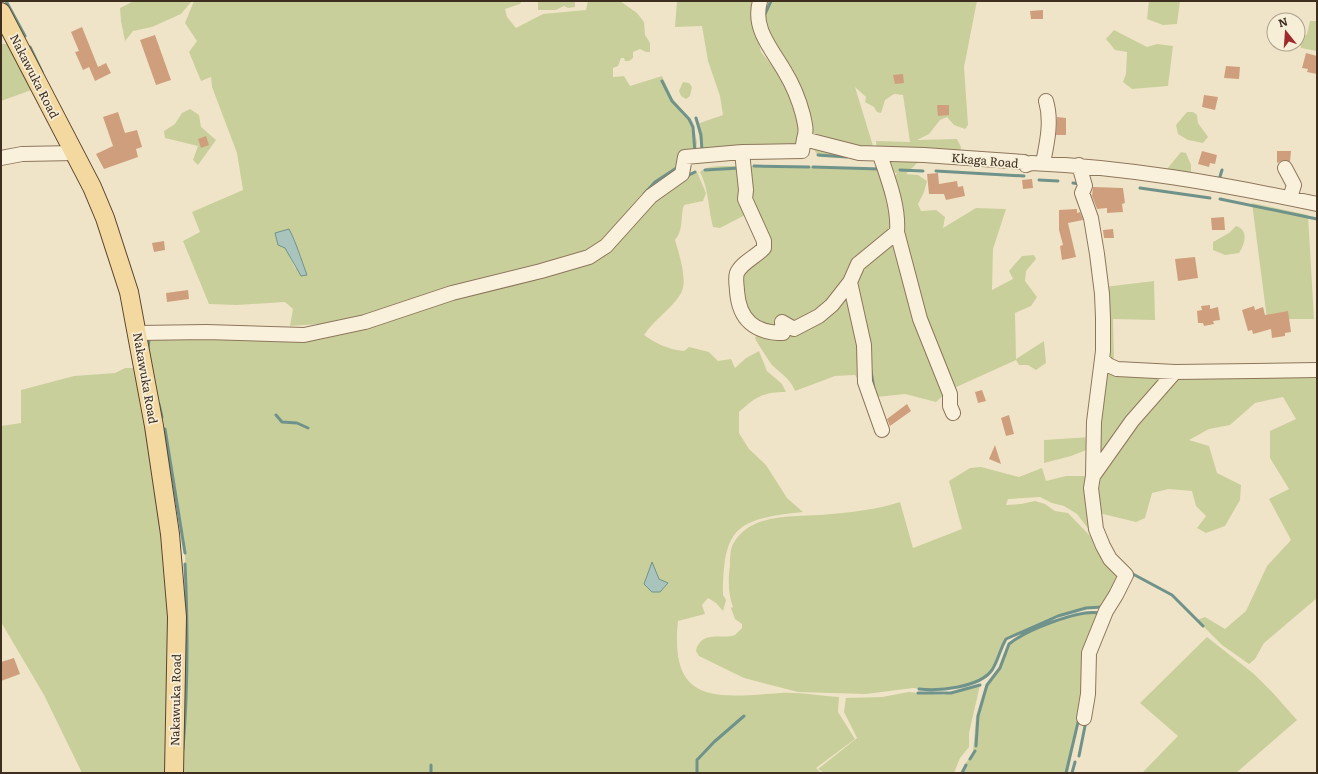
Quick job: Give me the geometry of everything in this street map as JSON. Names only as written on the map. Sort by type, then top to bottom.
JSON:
[{"type":"main road","name":"Nakawuka Road","points":[[1,12],[75,153],[108,224],[121,262],[138,333],[167,508],[176,601],[174,773]]},
{"type":"street","points":[[138,333],[206,332],[304,335],[365,322],[452,293],[582,260],[599,252],[651,196],[682,174],[685,157],[699,154],[802,151],[807,131],[796,93],[785,71],[767,44],[759,26],[760,1]]},
{"type":"street","points":[[1043,163],[1048,136],[1049,110],[1046,101]]},
{"type":"street","name":"Kkaga Road","points":[[804,139],[859,153],[880,155],[940,156],[1024,162],[1026,165],[1031,163],[1079,165],[1162,174],[1317,204]]},
{"type":"street","points":[[742,152],[746,190],[745,199],[764,241],[764,248],[738,272],[736,278],[740,306],[748,321],[757,329],[783,333],[782,322],[794,329],[819,316],[832,305],[850,282],[858,264],[897,232]]},
{"type":"street","points":[[1,158],[22,154],[75,153]]},
{"type":"street","points":[[880,155],[898,219],[897,232],[920,319],[950,394],[950,406],[953,413]]},
{"type":"street","points":[[1079,165],[1085,186],[1082,193],[1091,218],[1102,294],[1102,359],[1094,422],[1093,476],[1091,488],[1096,529],[1110,559],[1126,574],[1116,596],[1106,611],[1089,653],[1088,694],[1084,718]]},
{"type":"street","points":[[1285,168],[1294,185],[1290,198]]},
{"type":"street","points":[[850,282],[864,345],[865,382],[882,430]]},
{"type":"street","points":[[1102,359],[1108,366],[1117,369],[1175,372],[1317,370]]},
{"type":"street","points":[[1093,476],[1128,427],[1175,372]]},
{"type":"green space","points":[[134,1],[192,1],[181,14],[152,27],[133,31],[125,41],[120,8]]},
{"type":"green space","points":[[194,1],[522,1],[520,4],[505,9],[507,17],[516,28],[543,14],[586,10],[588,1],[620,1],[637,13],[644,22],[645,35],[650,43],[650,52],[640,49],[633,52],[633,58],[629,61],[625,61],[624,58],[621,58],[618,66],[613,68],[613,77],[624,76],[630,86],[662,76],[672,98],[693,125],[697,142],[696,156],[642,194],[599,245],[584,253],[367,314],[321,324],[290,326],[293,309],[285,302],[237,305],[209,304],[183,241],[200,232],[192,212],[243,190],[237,153],[212,87],[211,77],[201,81],[189,52],[197,41],[185,23]],"holes":[[[295,240],[296,249],[307,275],[295,268],[285,247]]]},
{"type":"green space","points":[[538,1],[575,1],[575,7],[568,8],[564,6],[556,10],[538,10]]},
{"type":"green space","points":[[677,1],[762,1],[756,30],[761,52],[785,82],[807,145],[809,156],[728,157],[702,153],[697,124],[723,115],[720,96],[708,61],[702,26],[675,27]]},
{"type":"green space","points":[[769,1],[977,1],[964,67],[968,125],[965,129],[954,125],[947,117],[940,120],[929,134],[917,140],[957,139],[961,147],[960,157],[920,160],[906,174],[918,175],[927,181],[924,192],[918,204],[921,211],[936,210],[945,217],[943,228],[976,208],[1006,209],[993,249],[992,290],[1013,279],[1009,271],[1022,256],[1034,255],[1036,259],[1026,271],[1025,281],[1037,297],[1031,306],[1015,313],[1016,359],[1044,341],[1046,363],[1036,370],[1028,365],[1019,365],[1016,360],[952,389],[911,276],[893,178],[897,173],[887,171],[877,154],[876,141],[910,142],[903,95],[894,94],[885,100],[881,113],[877,112],[874,107],[865,102],[866,97],[855,87],[877,159],[820,157],[816,153],[791,99],[772,53],[767,32],[765,14]]},
{"type":"green space","points":[[1149,1],[1180,1],[1177,24],[1163,25],[1147,19]]},
{"type":"green space","points":[[1310,21],[1317,21],[1317,51],[1306,49]]},
{"type":"green space","points":[[1114,30],[1147,47],[1157,44],[1173,46],[1168,86],[1132,89],[1123,82],[1126,74],[1127,52],[1115,50],[1106,39]]},
{"type":"green space","points":[[1,44],[16,44],[37,88],[1,101]]},
{"type":"green space","points":[[683,82],[689,83],[692,87],[690,96],[686,99],[681,96],[679,91]]},
{"type":"green space","points":[[190,109],[199,115],[201,127],[216,140],[198,165],[193,160],[198,146],[165,138],[164,131],[175,124],[182,113]]},
{"type":"green space","points":[[1187,112],[1193,112],[1197,115],[1198,123],[1208,137],[1203,143],[1188,140],[1178,134],[1176,125]]},
{"type":"green space","points":[[1181,152],[1186,153],[1191,165],[1191,172],[1182,174],[1167,169]]},
{"type":"green space","points":[[715,166],[744,166],[749,213],[720,228],[713,227],[707,192],[700,172],[709,167]]},
{"type":"green space","points":[[750,166],[885,168],[893,230],[828,304],[778,330],[749,318],[739,275],[765,249],[750,209]]},
{"type":"green space","points":[[694,171],[697,172],[706,193],[703,201],[684,205],[680,232],[675,240],[681,260],[684,283],[683,290],[676,300],[644,335],[668,348],[684,351],[689,347],[709,352],[718,361],[731,359],[735,368],[746,358],[759,351],[767,371],[782,384],[786,392],[771,393],[760,396],[739,412],[739,433],[749,449],[766,465],[787,498],[803,512],[763,518],[749,523],[738,530],[731,540],[726,554],[723,595],[726,600],[723,611],[716,603],[708,598],[702,605],[705,614],[678,621],[677,649],[681,669],[690,683],[702,691],[718,695],[737,696],[788,693],[839,697],[838,712],[855,739],[816,768],[821,773],[182,773],[186,712],[187,618],[185,553],[165,429],[150,364],[148,346],[149,340],[247,336],[288,342],[573,269],[674,181]]},
{"type":"green space","points":[[1252,203],[1308,215],[1314,319],[1267,319]]},
{"type":"green space","points":[[1236,226],[1243,231],[1245,238],[1239,253],[1225,255],[1213,250],[1213,242],[1229,233]]},
{"type":"green space","points":[[893,238],[946,393],[936,402],[905,394],[876,397],[872,388],[855,274]]},
{"type":"green space","points":[[1154,281],[1155,320],[1113,319],[1114,364],[1106,361],[1104,287]]},
{"type":"green space","points":[[849,290],[865,390],[855,375],[835,376],[795,391],[788,379],[772,365],[760,347],[755,338],[757,334],[786,335]]},
{"type":"green space","points":[[1104,364],[1164,376],[1095,472]]},
{"type":"green space","points":[[125,368],[133,368],[138,372],[166,544],[169,634],[167,773],[82,773],[44,695],[1,622],[1,426],[21,423],[21,390],[74,376],[115,373]]},
{"type":"green space","points":[[1317,374],[1317,598],[1264,643],[1255,659],[1249,664],[1222,645],[1197,620],[1205,617],[1225,629],[1246,611],[1267,566],[1291,540],[1269,499],[1289,489],[1270,458],[1270,431],[1296,419],[1283,397],[1255,403],[1230,425],[1209,429],[1189,440],[1209,446],[1217,473],[1241,485],[1240,500],[1225,526],[1206,533],[1197,528],[1206,516],[1196,506],[1192,491],[1169,489],[1152,493],[1145,518],[1136,522],[1099,513],[1095,479],[1172,377]]},
{"type":"green space","points":[[1091,437],[1089,449],[1071,456],[1044,463],[1044,440]]},
{"type":"green space","points":[[981,467],[1019,477],[1042,468],[1046,481],[1066,476],[1089,476],[1093,535],[1077,514],[1064,506],[1052,503],[1040,497],[1008,499],[1006,505],[1035,501],[1045,504],[1055,511],[1068,513],[1093,539],[1121,574],[1102,608],[1086,608],[1057,617],[1008,638],[989,676],[966,685],[939,691],[913,688],[866,694],[798,692],[744,678],[699,656],[696,651],[699,644],[703,640],[713,637],[735,635],[742,628],[742,624],[735,619],[731,608],[733,607],[729,586],[731,549],[741,533],[764,521],[777,518],[857,511],[884,507],[900,502],[913,548],[962,529],[949,481],[970,468]]},
{"type":"green space","points":[[1088,611],[1101,612],[1068,773],[960,773],[973,751],[976,717],[985,687],[997,671],[1008,643],[1053,621]]},
{"type":"green space","points":[[1207,637],[1254,674],[1297,720],[1236,773],[1145,773],[1143,772],[1178,736],[1140,703]]},
{"type":"green space","points":[[980,685],[969,733],[969,747],[960,758],[954,773],[824,773],[818,769],[857,738],[844,712],[846,698],[882,697],[909,692],[944,695]]},
{"type":"water","points":[[289,229],[307,275],[301,276],[285,248],[278,245],[275,233]]},
{"type":"water","points":[[652,562],[659,579],[668,583],[660,592],[652,592],[644,584]]},
{"type":"building","points":[[1043,10],[1043,19],[1031,19],[1030,11]]},
{"type":"building","points":[[82,27],[98,67],[106,63],[111,73],[95,81],[89,67],[83,70],[75,52],[79,51],[71,32]]},
{"type":"building","points":[[155,35],[171,80],[156,85],[140,40]]},
{"type":"building","points":[[1306,53],[1317,56],[1317,74],[1307,72],[1308,69],[1302,68]]},
{"type":"building","points":[[1226,66],[1240,67],[1239,79],[1224,78]]},
{"type":"building","points":[[903,74],[904,83],[895,84],[893,75]]},
{"type":"building","points":[[1204,95],[1218,97],[1215,110],[1202,107]]},
{"type":"building","points":[[937,105],[949,105],[949,115],[938,116]]},
{"type":"building","points":[[118,112],[125,133],[137,130],[142,147],[136,149],[138,157],[104,169],[96,154],[113,146],[103,117]]},
{"type":"building","points":[[1057,117],[1066,118],[1066,135],[1056,135]]},
{"type":"building","points":[[206,136],[209,145],[201,148],[198,139]]},
{"type":"building","points":[[1202,151],[1217,155],[1215,164],[1210,163],[1209,167],[1198,164]]},
{"type":"building","points":[[1277,151],[1291,151],[1290,162],[1285,160],[1277,163]]},
{"type":"building","points":[[938,173],[939,184],[957,181],[958,187],[963,186],[965,196],[946,200],[944,194],[929,194],[927,174]]},
{"type":"building","points":[[1032,179],[1033,188],[1023,189],[1022,180]]},
{"type":"building","points":[[1093,187],[1123,188],[1125,203],[1122,204],[1123,212],[1107,213],[1107,208],[1097,209],[1092,196]]},
{"type":"building","points":[[1077,209],[1077,213],[1080,212],[1083,220],[1068,223],[1076,257],[1062,260],[1060,246],[1063,245],[1059,230],[1059,210]]},
{"type":"building","points":[[1224,217],[1225,230],[1212,230],[1211,218]]},
{"type":"building","points":[[1113,229],[1114,238],[1104,238],[1103,230]]},
{"type":"building","points":[[164,241],[165,250],[154,252],[152,243]]},
{"type":"building","points":[[1195,257],[1198,278],[1178,281],[1175,259]]},
{"type":"building","points":[[188,290],[189,299],[167,302],[166,293]]},
{"type":"building","points":[[1210,305],[1210,309],[1218,307],[1220,320],[1213,321],[1214,324],[1204,326],[1203,323],[1198,323],[1197,311],[1202,310],[1201,306]]},
{"type":"building","points":[[1254,306],[1255,310],[1263,307],[1265,315],[1288,311],[1291,332],[1285,333],[1285,336],[1272,338],[1271,329],[1253,334],[1252,330],[1248,331],[1242,310]]},
{"type":"building","points":[[982,390],[986,401],[978,403],[975,392]]},
{"type":"building","points":[[907,404],[911,411],[890,426],[887,419]]},
{"type":"building","points":[[1009,415],[1014,434],[1006,436],[1001,418]]},
{"type":"building","points":[[995,445],[1001,464],[989,459]]},
{"type":"building","points":[[14,658],[20,674],[1,681],[1,662]]},
{"type":"waterway","points":[[6,1],[25,36]]},
{"type":"waterway","points":[[764,16],[771,1]]},
{"type":"waterway","points":[[30,47],[42,72]]},
{"type":"waterway","points":[[662,81],[672,101],[689,119],[693,127],[695,153]]},
{"type":"waterway","points":[[696,118],[701,135],[702,151]]},
{"type":"waterway","points":[[818,155],[847,157]]},
{"type":"waterway","points":[[754,166],[809,167]]},
{"type":"waterway","points":[[644,194],[655,182],[678,167]]},
{"type":"waterway","points":[[813,167],[880,169]]},
{"type":"waterway","points":[[705,170],[740,168]]},
{"type":"waterway","points":[[900,170],[923,171]]},
{"type":"waterway","points":[[1219,180],[1222,170]]},
{"type":"waterway","points":[[936,171],[1024,176]]},
{"type":"waterway","points":[[685,177],[695,172]]},
{"type":"waterway","points":[[1039,180],[1058,181]]},
{"type":"waterway","points":[[1073,183],[1081,184]]},
{"type":"waterway","points":[[1140,188],[1210,198]]},
{"type":"waterway","points":[[1220,199],[1317,219]]},
{"type":"waterway","points":[[148,349],[149,340]]},
{"type":"waterway","points":[[871,371],[874,389]]},
{"type":"waterway","points":[[159,404],[162,417]]},
{"type":"waterway","points":[[276,415],[282,422],[297,423],[308,428]]},
{"type":"waterway","points":[[165,429],[185,553]]},
{"type":"waterway","points":[[183,749],[187,657],[185,564]]},
{"type":"waterway","points":[[1131,573],[1172,595],[1203,626]]},
{"type":"waterway","points":[[919,689],[947,689],[978,681],[992,670],[1006,639],[1058,616],[1086,608],[1102,607]]},
{"type":"waterway","points":[[976,746],[978,716],[987,685],[1000,668],[1009,644],[1027,633],[1066,617],[1079,614],[1100,613]]},
{"type":"waterway","points":[[918,693],[951,693],[980,685]]},
{"type":"waterway","points":[[697,773],[697,760],[714,742],[744,716]]},
{"type":"waterway","points":[[1066,773],[1079,718]]},
{"type":"waterway","points":[[1079,756],[1086,721]]},
{"type":"waterway","points":[[970,759],[975,751]]},
{"type":"waterway","points":[[1072,773],[1075,762]]},
{"type":"waterway","points":[[431,765],[431,773]]},
{"type":"waterway","points":[[962,773],[966,765]]}]
